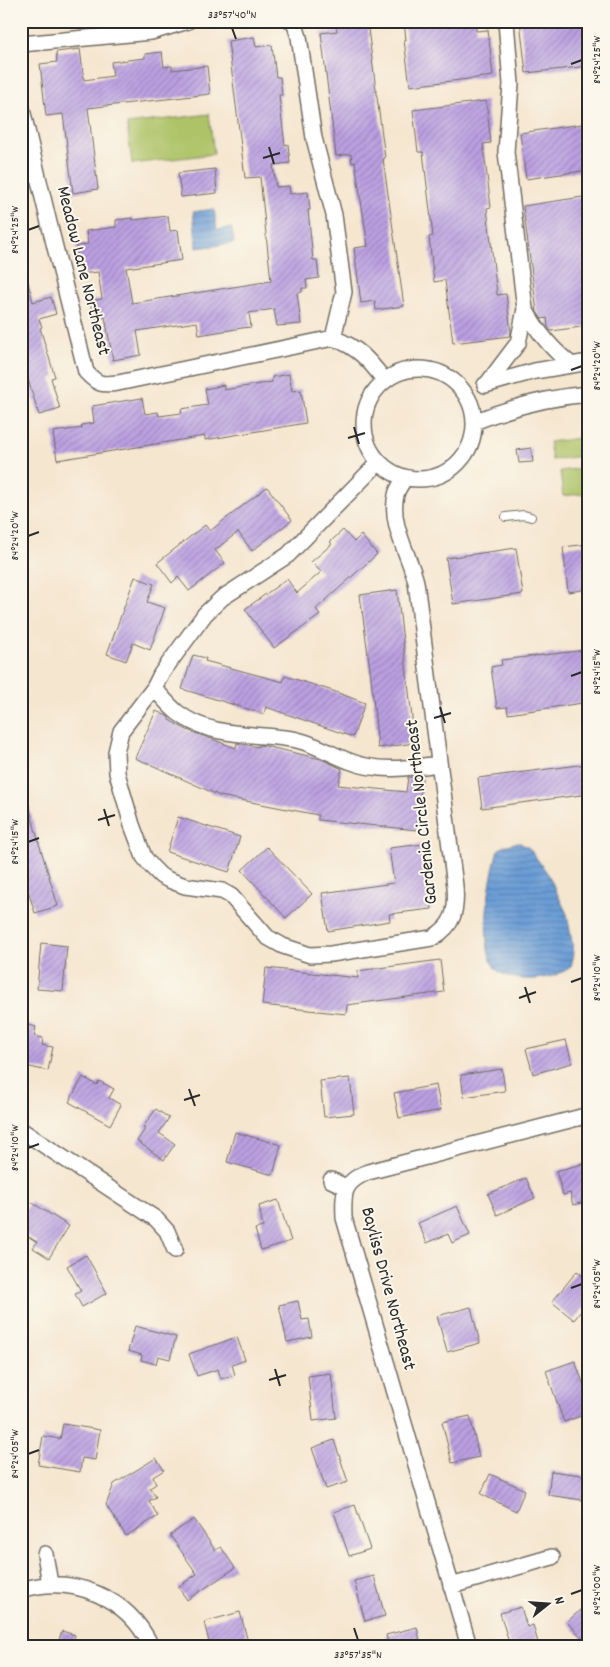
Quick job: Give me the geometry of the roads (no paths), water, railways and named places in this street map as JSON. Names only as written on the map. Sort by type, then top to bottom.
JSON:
[{"type":"street","points":[[21,44],[151,32],[188,21]]},
{"type":"street","points":[[292,21],[294,22],[298,37],[314,138],[334,214],[344,292],[333,338],[347,343],[366,357],[385,381]]},
{"type":"street","points":[[487,384],[518,343],[525,309],[506,152],[510,84],[506,21]]},
{"type":"street","name":"Meadow Lane Northeast","points":[[21,105],[86,372],[94,381],[104,385],[118,383],[333,338]]},
{"type":"street","points":[[525,309],[542,336],[562,358],[572,365]]},
{"type":"street","points":[[464,392],[534,371],[589,362]]},
{"type":"street","points":[[425,369],[441,373],[455,382],[464,392],[472,409],[475,428],[470,446],[460,462],[446,473],[428,479],[405,478],[393,473],[379,462],[369,448],[364,432],[365,415],[370,399],[380,385],[394,375],[409,370],[425,369]]},
{"type":"street","points":[[474,422],[528,403],[589,394]]},
{"type":"street","name":"Gardenia Circle Northeast","points":[[379,462],[288,555],[222,598],[205,614],[161,674],[154,688],[121,731],[116,752],[117,773],[132,825],[144,857],[161,876],[185,886],[222,891],[231,896],[267,937],[283,946],[310,955],[331,954],[432,938],[442,932],[450,923],[454,914],[456,900],[416,582],[413,568],[399,533],[395,513],[396,494],[405,478]]},
{"type":"street","points":[[154,688],[179,714],[220,731],[293,739],[350,762],[380,770],[439,764]]},
{"type":"street","name":"Bayliss Drive Northeast","points":[[469,1646],[344,1218],[343,1203],[346,1187],[354,1178],[368,1172],[589,1114]]},
{"type":"street","points":[[21,1130],[156,1219],[167,1231],[175,1250]]},
{"type":"street","points":[[331,1180],[346,1187]]},
{"type":"street","points":[[45,1554],[50,1584]]},
{"type":"street","points":[[451,1586],[552,1556]]},
{"type":"street","points":[[21,1590],[50,1584],[66,1585],[102,1596],[120,1607],[135,1621],[151,1646]]},
{"type":"lane","points":[[506,517],[524,515],[531,517]]},
{"type":"water","points":[[214,209],[217,230],[232,228],[234,243],[197,248],[193,212]]},
{"type":"water","points":[[518,842],[529,848],[548,874],[567,914],[574,953],[571,967],[548,977],[520,979],[501,973],[495,968],[487,944],[487,910],[498,850]]}]
